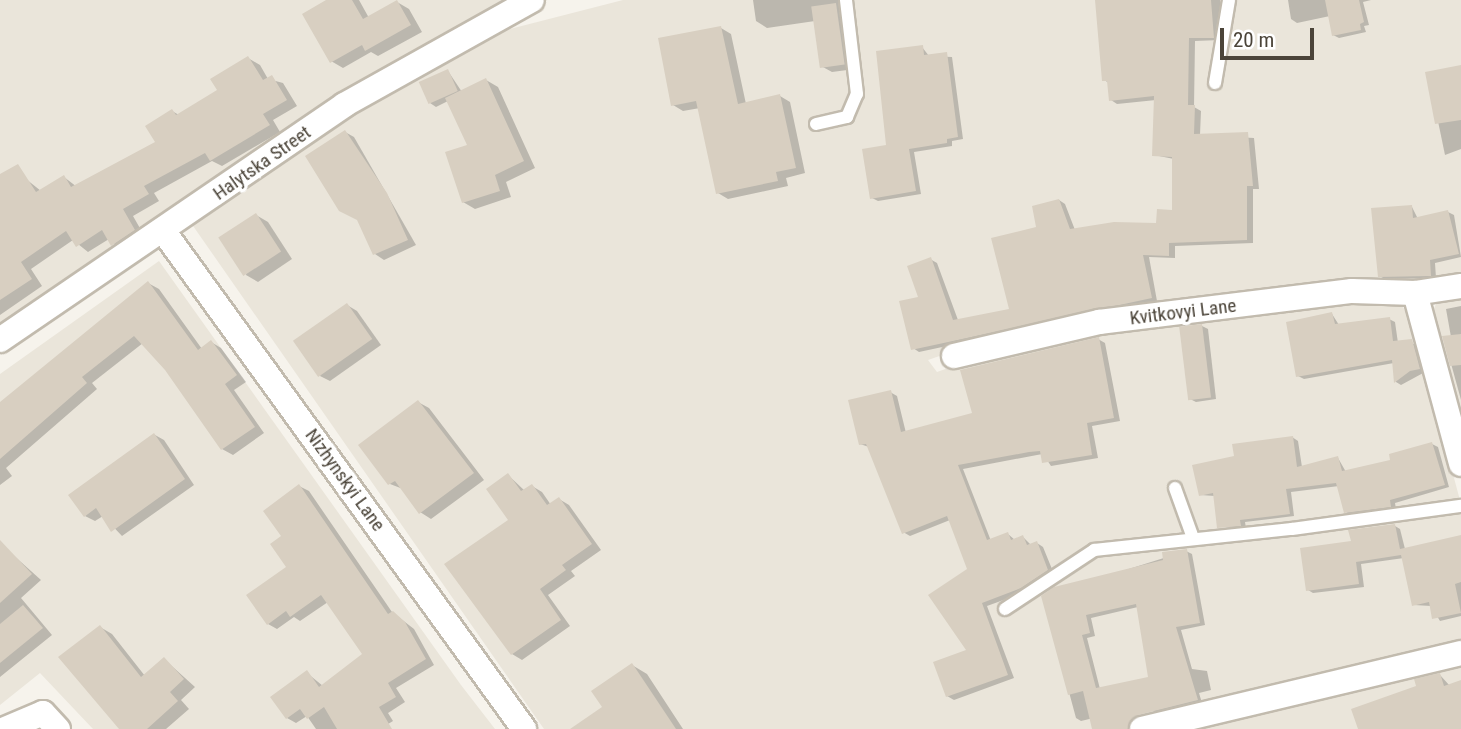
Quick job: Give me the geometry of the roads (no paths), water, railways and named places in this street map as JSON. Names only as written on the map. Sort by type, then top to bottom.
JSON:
[{"type":"street","name":"Halytska Street","points":[[0,340],[164,232],[344,105],[531,0]]},
{"type":"street","name":"Nizhynskyi Lane","points":[[164,232],[524,729]]},
{"type":"street","name":"Kvitkovyi Lane","points":[[954,356],[1099,322],[1352,291],[1415,293],[1461,286]]},
{"type":"street","points":[[1415,293],[1461,464]]},
{"type":"street","points":[[1142,729],[1461,653]]},
{"type":"street","points":[[5,729],[43,713],[58,729]]},
{"type":"lane","points":[[816,124],[847,117],[857,94],[846,0]]},
{"type":"lane","points":[[1215,83],[1229,0]]},
{"type":"lane","points":[[1175,488],[1193,538]]},
{"type":"lane","points":[[1005,609],[1094,550],[1292,530],[1461,506]]}]
